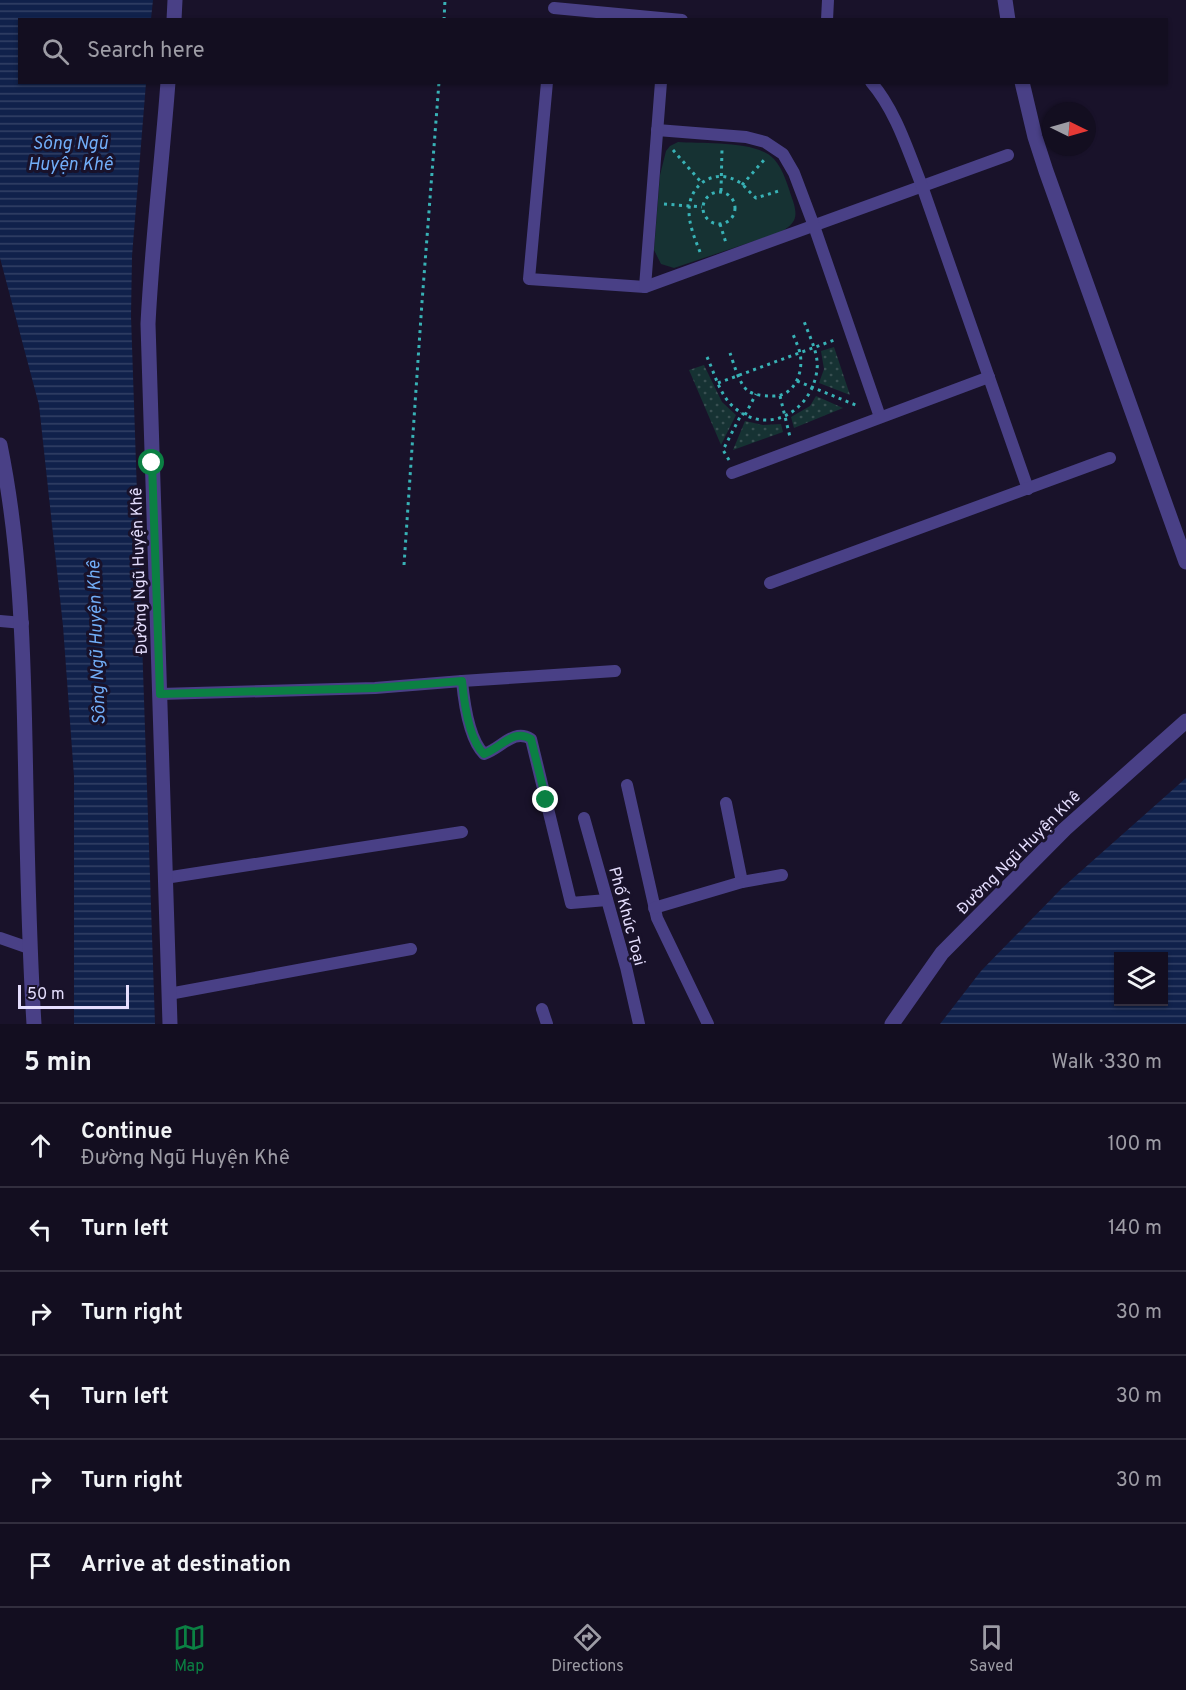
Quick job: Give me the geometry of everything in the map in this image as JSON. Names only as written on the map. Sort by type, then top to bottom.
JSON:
[{"type":"street","points":[[174,18],[175,0]]},
{"type":"street","points":[[827,18],[828,0]]},
{"type":"street","points":[[1005,0],[1008,18]]},
{"type":"street","points":[[554,9],[655,18]]},
{"type":"street","name":"Đường Ngũ Huyện Khê","points":[[168,84],[151,262],[148,324],[170,1024]]},
{"type":"street","points":[[547,84],[529,279],[645,287],[1008,155]]},
{"type":"street","points":[[645,287],[661,84]]},
{"type":"street","points":[[872,84],[889,110],[906,144],[1028,489]]},
{"type":"street","points":[[1022,84],[1046,171],[1186,562]]},
{"type":"street","points":[[657,130],[746,137],[765,142],[783,154],[794,173],[814,226],[880,417]]},
{"type":"street","points":[[732,473],[989,377]]},
{"type":"street","points":[[0,445],[3,476],[11,499],[23,623],[29,948],[34,1024]]},
{"type":"street","points":[[770,583],[1110,458]]},
{"type":"street","points":[[0,621],[23,623]]},
{"type":"street","points":[[160,694],[375,688],[615,671]]},
{"type":"street","points":[[462,681],[473,738],[484,754],[515,735],[524,734],[531,739],[572,903],[607,900]]},
{"type":"street","name":"Đường Ngũ Huyện Khê","points":[[892,1024],[942,953],[1065,829],[1186,721]]},
{"type":"street","points":[[627,785],[657,918],[708,1024]]},
{"type":"street","points":[[726,803],[742,882]]},
{"type":"street","name":"Phố Khúc Toại","points":[[584,818],[639,1024]]},
{"type":"street","points":[[165,878],[462,832]]},
{"type":"street","points":[[654,908],[742,882],[782,875]]},
{"type":"street","points":[[0,938],[29,948]]},
{"type":"street","points":[[169,994],[411,949]]},
{"type":"street","points":[[542,1009],[547,1024]]},
{"type":"path","points":[[444,18],[445,0]]},
{"type":"path","points":[[404,565],[439,84]]},
{"type":"path","points":[[721,191],[722,149]]},
{"type":"path","points":[[673,150],[701,182]]},
{"type":"path","points":[[742,185],[765,160]]},
{"type":"path","points":[[700,252],[690,222],[690,206],[697,186],[701,182],[708,178],[730,178],[756,198],[782,189]]},
{"type":"path","points":[[721,191],[730,196],[735,206],[732,217],[720,224],[708,220],[703,207],[707,197],[721,191]]},
{"type":"path","points":[[662,204],[703,207]]},
{"type":"path","points":[[720,224],[726,243]]},
{"type":"path","points":[[707,357],[726,399],[744,414],[761,419],[784,416],[804,403],[813,387],[817,368],[817,358],[804,321]]},
{"type":"path","points":[[730,353],[743,385],[748,391],[780,396],[787,394],[800,374],[800,352],[792,331]]},
{"type":"path","points":[[718,383],[837,339]]},
{"type":"path","points":[[797,381],[858,406]]},
{"type":"path","points":[[729,460],[723,450],[756,394]]},
{"type":"path","points":[[780,396],[790,436]]},
{"type":"green space","points":[[678,142],[742,146],[766,153],[777,163],[785,179],[795,211],[793,222],[781,232],[674,268],[661,264],[654,250],[660,175],[666,151]]},
{"type":"green space","points":[[834,347],[850,395],[819,383],[824,369],[821,351]]},
{"type":"green space","points":[[704,365],[722,402],[736,415],[721,445],[689,370]]},
{"type":"green space","points":[[816,396],[843,408],[794,428],[791,417],[810,406]]},
{"type":"green space","points":[[745,421],[763,425],[781,424],[783,432],[733,450]]},
{"type":"water","name":"Sông Ngũ Huyện Khê","points":[[0,0],[153,0],[151,18],[18,18],[18,84],[146,84],[132,256],[131,316],[155,1024],[74,1024],[74,776],[63,626],[39,405],[0,258]]},
{"type":"water","points":[[1186,778],[1186,1024],[940,1024],[981,971],[1062,888]]},
{"type":"route","points":[[152,463],[160,694],[375,688],[462,681],[473,738],[479,749],[484,754],[490,752],[515,735],[524,734],[531,739],[546,800]]}]
